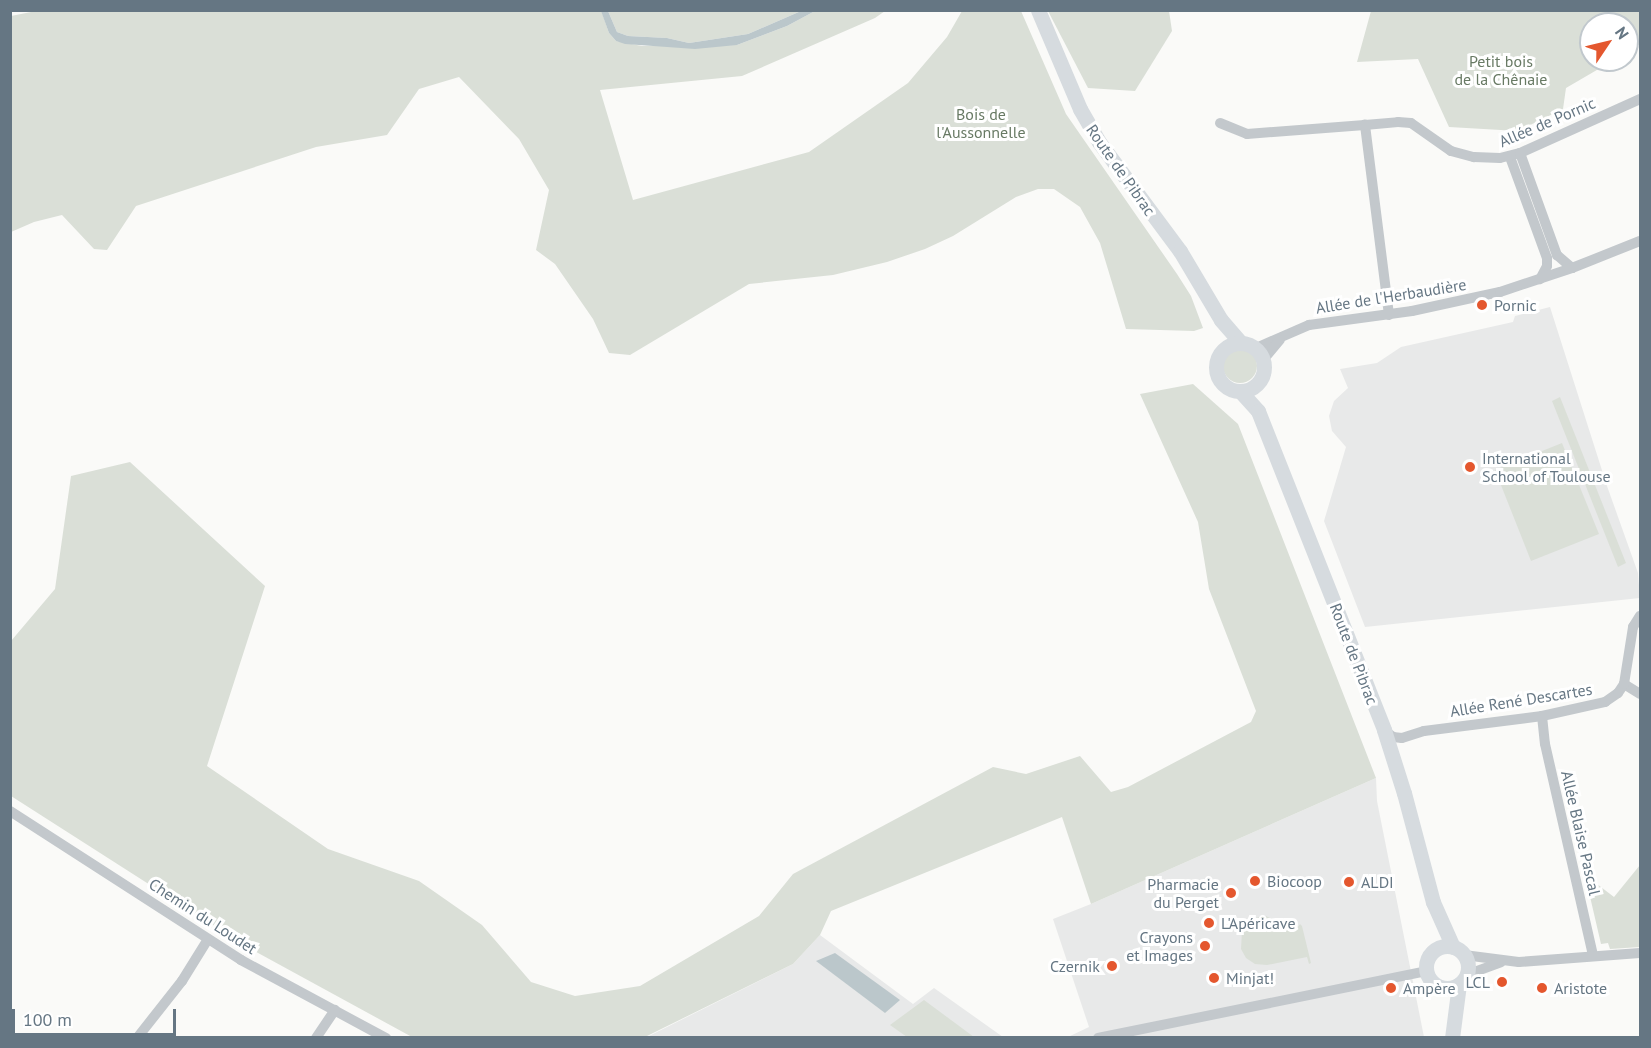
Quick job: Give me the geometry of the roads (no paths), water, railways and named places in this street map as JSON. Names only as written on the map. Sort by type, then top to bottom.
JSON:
[{"type":"main road","name":"Route de Pibrac","points":[[1038,10],[1080,109],[1099,142],[1198,278],[1221,320],[1225,334],[1223,350]]},
{"type":"main road","name":"Route de Pibrac","points":[[1221,320],[1254,350]]},
{"type":"main road","points":[[1230,345],[1254,350],[1264,373],[1260,380],[1252,388],[1240,391],[1227,387],[1218,376],[1216,362],[1223,350],[1230,345]]},
{"type":"main road","name":"Route de Pibrac","points":[[1260,380],[1257,391],[1258,411],[1384,730],[1404,793],[1433,902],[1459,951]]},
{"type":"main road","name":"Route de Pibrac","points":[[1240,391],[1258,411]]},
{"type":"main road","name":"Route de Pibrac","points":[[1433,902],[1434,950]]},
{"type":"main road","points":[[1441,946],[1459,951],[1468,964],[1462,979],[1451,1031],[1436,985],[1426,971],[1428,957],[1441,946]]},
{"type":"main road","points":[[1436,985],[1448,988],[1462,979]]},
{"type":"street","name":"Allée de Pornic","points":[[1220,123],[1247,134],[1406,122],[1421,129],[1438,144],[1461,155],[1488,158],[1515,155],[1641,99]]},
{"type":"street","points":[[1365,125],[1389,315]]},
{"type":"street","points":[[1515,155],[1557,255],[1572,268]]},
{"type":"street","points":[[1515,155],[1547,258],[1540,279]]},
{"type":"street","name":"Allée de l'Herbaudière","points":[[1254,350],[1309,325],[1389,315],[1467,300],[1540,279],[1641,241]]},
{"type":"street","points":[[1641,616],[1633,627],[1624,684],[1641,694]]},
{"type":"street","name":"Allée René Descartes","points":[[1384,730],[1393,737],[1402,738],[1424,731],[1542,716],[1600,703],[1612,698],[1624,684]]},
{"type":"street","name":"Allée Blaise Pascal","points":[[1542,716],[1545,744],[1593,956]]},
{"type":"street","name":"Chemin du Loudet","points":[[10,811],[208,939],[386,1038]]},
{"type":"street","points":[[137,1038],[182,981],[208,939]]},
{"type":"street","points":[[1459,951],[1501,962],[1641,953]]},
{"type":"street","points":[[1462,979],[1501,962]]},
{"type":"street","points":[[1098,1038],[1426,971]]},
{"type":"street","points":[[316,1038],[335,1010]]},
{"type":"place","name":"Pornic","points":[[1482,305]]},
{"type":"place","name":"International School of Toulouse","points":[[1470,467]]},
{"type":"place","name":"Biocoop","points":[[1255,881]]},
{"type":"place","name":"ALDI","points":[[1349,882]]},
{"type":"place","name":"Pharmacie du Perget","points":[[1231,893]]},
{"type":"place","name":"L'Apéricave","points":[[1209,923]]},
{"type":"place","name":"Crayons et Images","points":[[1205,946]]},
{"type":"place","name":"Czernik","points":[[1112,966]]},
{"type":"place","name":"Minjat!","points":[[1214,978]]},
{"type":"place","name":"LCL","points":[[1502,982]]},
{"type":"place","name":"Ampère","points":[[1391,988]]},
{"type":"place","name":"Aristote","points":[[1542,988]]},
{"type":"park label","name":"Petit bois de la Chênaie","points":[[1501,70]]},
{"type":"park label","name":"Bois de l'Aussonnelle","points":[[981,123]]}]
